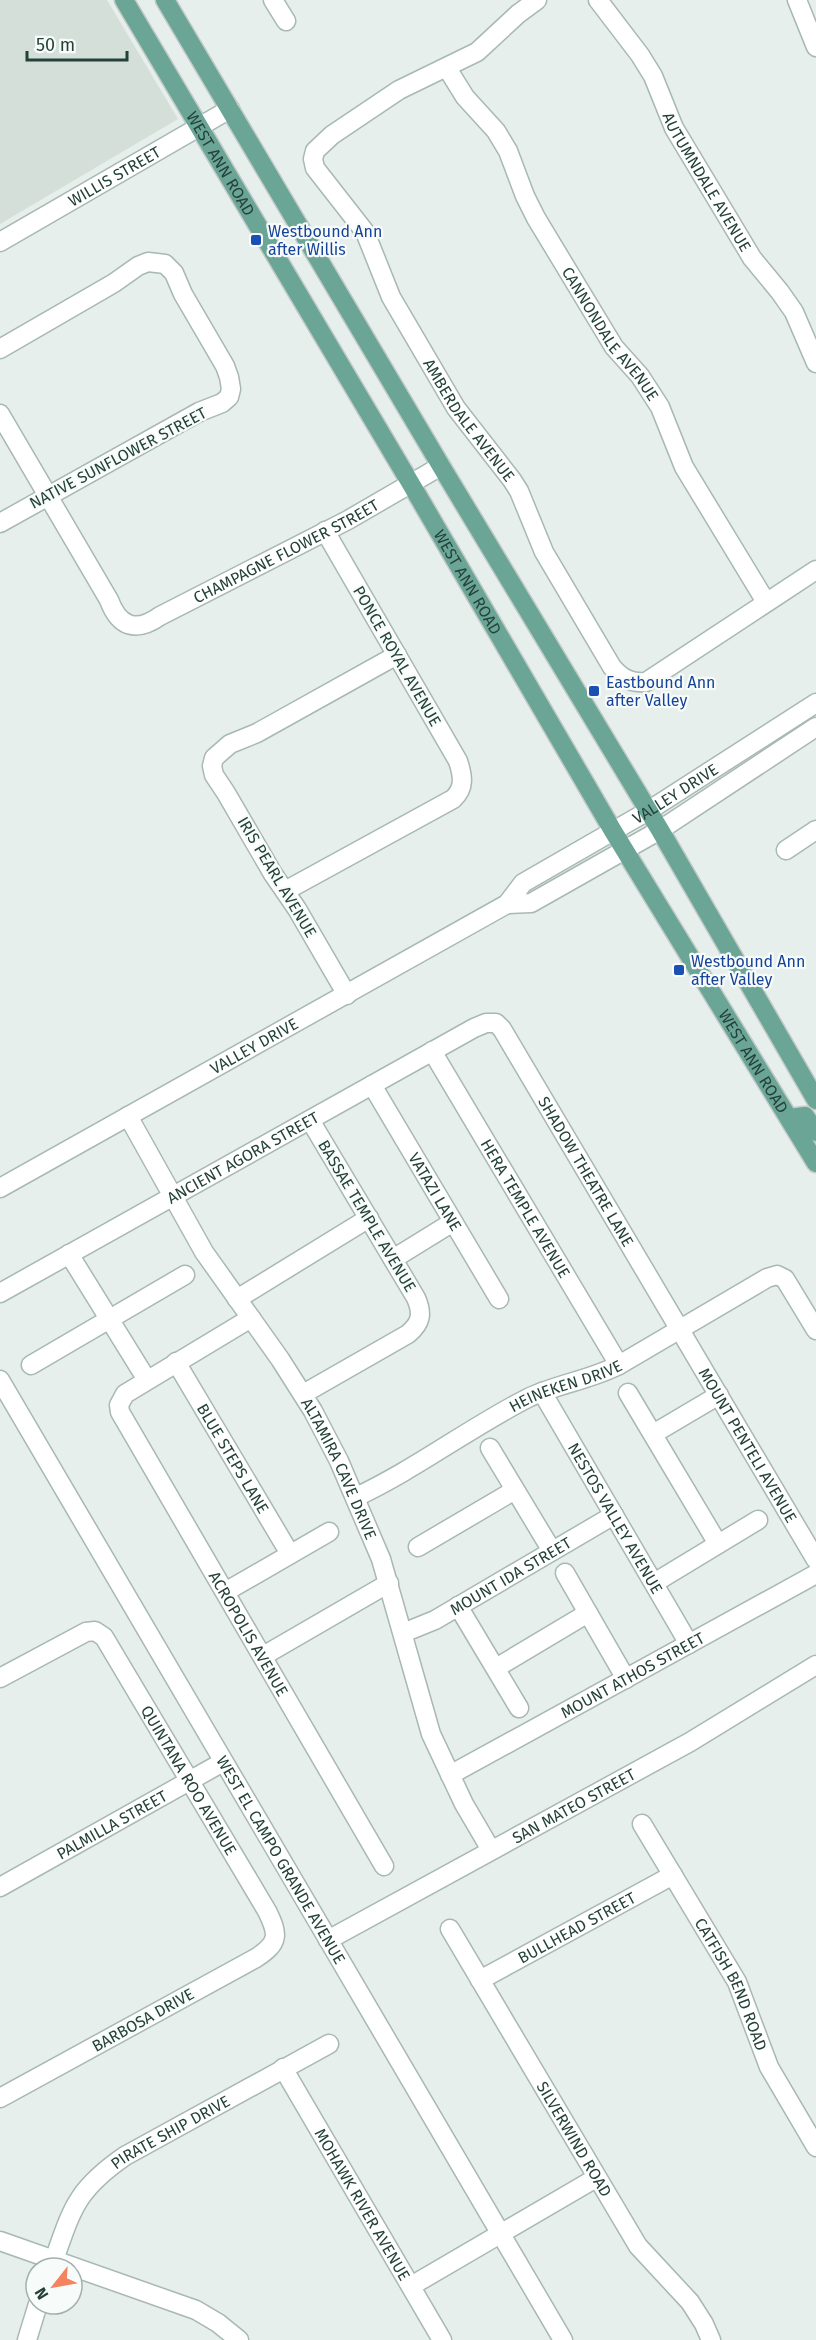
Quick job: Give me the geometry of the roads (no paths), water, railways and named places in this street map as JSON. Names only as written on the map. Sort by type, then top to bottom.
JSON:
[{"type":"main road","name":"WEST ANN ROAD","points":[[124,0],[411,484],[624,850],[816,1163]]},
{"type":"main road","name":"WEST ANN ROAD","points":[[165,0],[660,830],[816,1100]]},
{"type":"main road","points":[[790,1118],[806,1116],[816,1132]]},
{"type":"street","points":[[273,0],[286,21]]},
{"type":"street","points":[[447,68],[477,52],[518,14],[537,0]]},
{"type":"street","name":"AUTUMNDALE AVENUE","points":[[598,0],[653,76],[674,128],[752,258],[794,312],[816,363]]},
{"type":"street","points":[[797,0],[816,46]]},
{"type":"street","name":"AMBERDALE AVENUE","points":[[447,68],[399,90],[332,135],[315,151],[313,159],[321,178],[365,232],[391,297],[456,408],[519,492],[544,552],[612,667],[628,681],[646,682],[766,602]]},
{"type":"street","name":"CANNONDALE AVENUE","points":[[447,68],[465,97],[496,131],[508,151],[536,218],[614,347],[651,392],[660,407],[684,467],[766,602]]},
{"type":"street","name":"WILLIS STREET","points":[[0,242],[230,109]]},
{"type":"street","name":"NATIVE SUNFLOWER STREET","points":[[0,349],[114,283],[138,266],[148,262],[165,264],[174,273],[183,294],[225,366],[231,389],[229,397],[222,403],[199,412],[0,523]]},
{"type":"street","points":[[0,414],[48,496]]},
{"type":"street","name":"CHAMPAGNE FLOWER STREET","points":[[48,496],[117,617],[129,625],[149,624],[160,616],[325,531],[441,466]]},
{"type":"street","name":"PONCE ROYAL AVENUE","points":[[285,891],[453,799],[460,793],[463,774],[458,761],[325,531]]},
{"type":"street","points":[[766,602],[816,570]]},
{"type":"street","name":"IRIS PEARL AVENUE","points":[[347,995],[214,775],[212,766],[214,758],[230,744],[257,733],[397,655]]},
{"type":"street","name":"VALLEY DRIVE","points":[[0,1188],[507,904],[523,883],[648,811],[816,703]]},
{"type":"street","name":"VALLEY DRIVE","points":[[507,904],[531,903],[660,830],[816,727]]},
{"type":"street","points":[[786,850],[816,830]]},
{"type":"street","name":"ANCIENT AGORA STREET","points":[[0,1293],[486,1023]]},
{"type":"street","name":"SHADOW THEATRE LANE","points":[[486,1023],[496,1023],[502,1029],[679,1329]]},
{"type":"street","name":"HERA TEMPLE AVENUE","points":[[432,1051],[619,1365]]},
{"type":"street","name":"VATAZI LANE","points":[[372,1085],[499,1299]]},
{"type":"street","name":"ALTAMIRA CAVE DRIVE","points":[[128,1116],[204,1252],[303,1394],[326,1435],[356,1497],[389,1583],[425,1717],[439,1753],[491,1850]]},
{"type":"street","name":"BASSAE TEMPLE AVENUE","points":[[303,1394],[408,1334],[419,1322],[421,1314],[416,1298],[310,1120]]},
{"type":"street","points":[[237,1299],[369,1218]]},
{"type":"street","points":[[393,1259],[453,1222]]},
{"type":"street","points":[[69,1254],[147,1380],[251,1318]]},
{"type":"street","points":[[31,1365],[185,1275]]},
{"type":"street","name":"HEINEKEN DRIVE","points":[[356,1497],[542,1392],[601,1375],[756,1283],[777,1275],[785,1279],[816,1330]]},
{"type":"street","name":"MOUNT PENTELI AVENUE","points":[[679,1329],[816,1560]]},
{"type":"street","name":"BLUE STEPS LANE","points":[[176,1362],[290,1554]]},
{"type":"street","name":"WEST EL CAMPO GRANDE AVENUE","points":[[0,1380],[563,2340]]},
{"type":"street","name":"ACROPOLIS AVENUE","points":[[147,1380],[125,1394],[119,1404],[120,1412],[384,1866]]},
{"type":"street","name":"NESTOS VALLEY AVENUE","points":[[542,1392],[689,1644]]},
{"type":"street","points":[[628,1393],[718,1544]]},
{"type":"street","points":[[653,1434],[719,1395]]},
{"type":"street","points":[[490,1448],[552,1551]]},
{"type":"street","points":[[418,1547],[515,1490]]},
{"type":"street","name":"MOUNT IDA STREET","points":[[403,1633],[435,1620],[614,1515]]},
{"type":"street","points":[[654,1583],[758,1520]]},
{"type":"street","points":[[225,1592],[329,1532]]},
{"type":"street","points":[[565,1573],[626,1679]]},
{"type":"street","name":"MOUNT ATHOS STREET","points":[[450,1775],[816,1574]]},
{"type":"street","points":[[263,1656],[389,1583]]},
{"type":"street","points":[[458,1606],[519,1708]]},
{"type":"street","points":[[496,1668],[588,1613]]},
{"type":"street","name":"QUINTANA ROO AVENUE","points":[[0,1678],[78,1635],[95,1631],[104,1637],[267,1911],[276,1933]]},
{"type":"street","name":"SAN MATEO STREET","points":[[328,1940],[690,1742],[816,1665]]},
{"type":"street","name":"PALMILLA STREET","points":[[0,1887],[223,1762]]},
{"type":"street","name":"CATFISH BEND ROAD","points":[[642,1824],[737,1982],[769,2067],[816,2147]]},
{"type":"street","name":"BULLHEAD STREET","points":[[480,1980],[673,1875]]},
{"type":"street","name":"SILVERWIND ROAD","points":[[450,1929],[638,2246],[690,2302],[711,2340]]},
{"type":"street","name":"BARBOSA DRIVE","points":[[0,2098],[256,1958],[269,1950],[276,1933]]},
{"type":"street","name":"PIRATE SHIP DRIVE","points":[[56,2256],[72,2210],[94,2179],[125,2156],[329,2044]]},
{"type":"street","name":"MOHAWK RIVER AVENUE","points":[[283,2068],[442,2340]]},
{"type":"street","points":[[411,2286],[596,2178]]},
{"type":"street","points":[[0,2241],[35,2256]]},
{"type":"street","points":[[84,2274],[196,2310],[218,2323],[239,2340]]},
{"type":"street","points":[[27,2340],[34,2316]]},
{"type":"place","name":"Westbound Ann after Willis","points":[[256,240]]},
{"type":"place","name":"Eastbound Ann after Valley","points":[[594,691]]},
{"type":"place","name":"Westbound Ann after Valley","points":[[679,970]]}]
